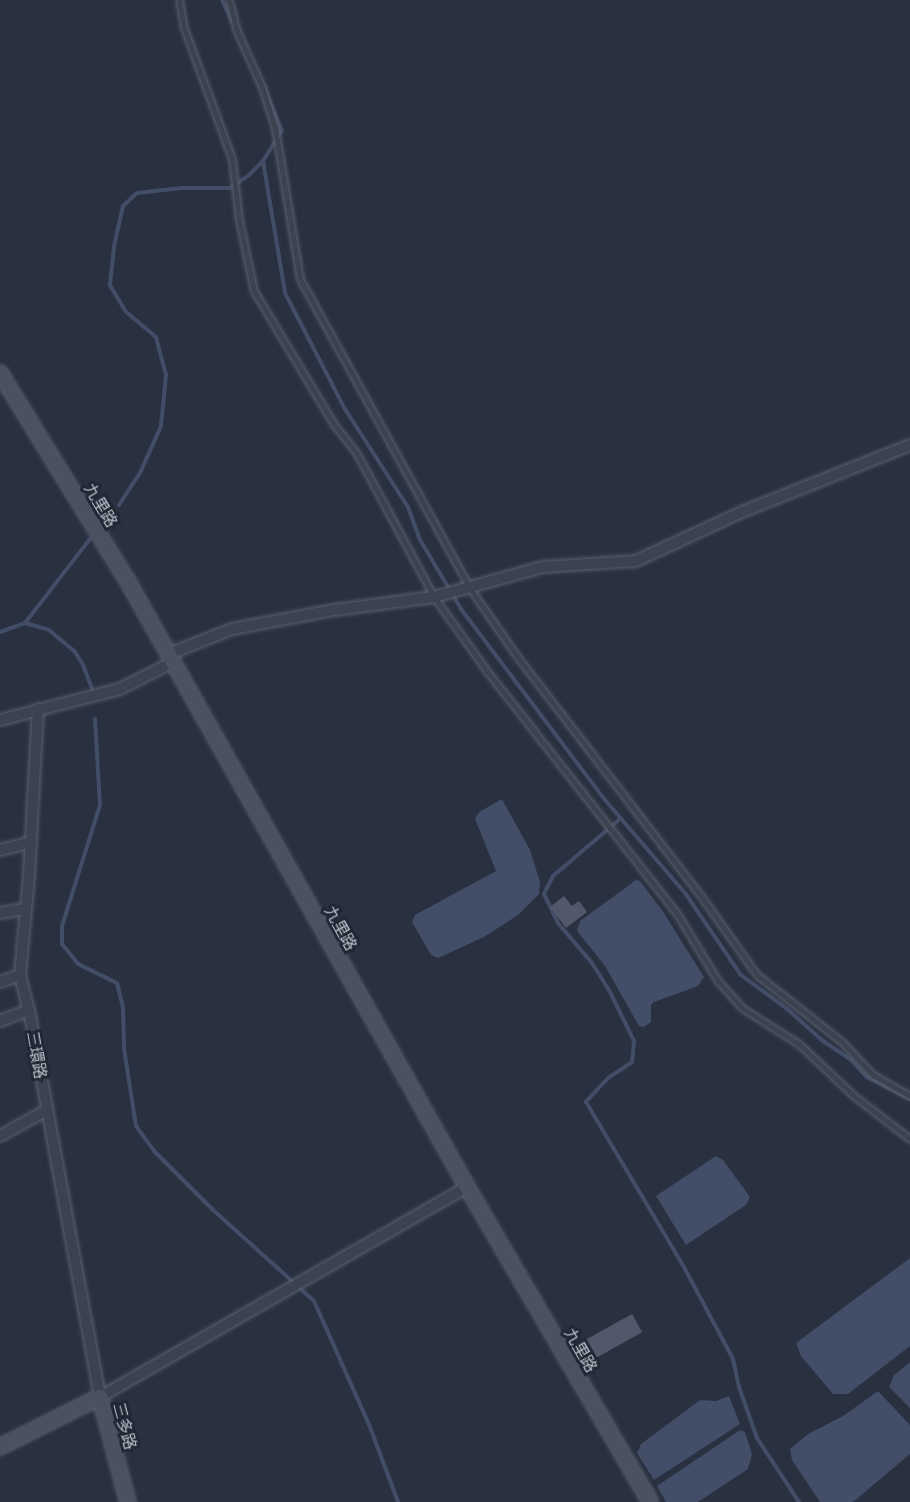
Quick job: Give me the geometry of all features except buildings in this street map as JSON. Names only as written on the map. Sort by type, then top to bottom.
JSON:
[{"type":"street","name":"九里路","points":[[0,373],[90,518],[171,658],[467,1187],[650,1502]]},
{"type":"street","points":[[0,720],[120,689],[171,658],[232,629],[334,610],[434,597],[542,567],[636,561],[742,512],[910,445]]},
{"type":"street","name":"三環路","points":[[38,709],[31,842],[20,975],[29,1010],[99,1397]]},
{"type":"street","points":[[0,850],[31,842]]},
{"type":"street","points":[[0,913],[26,909]]},
{"type":"street","points":[[0,982],[20,975]]},
{"type":"street","points":[[0,1021],[29,1010]]},
{"type":"street","points":[[0,1136],[47,1110]]},
{"type":"street","points":[[99,1397],[467,1187]]},
{"type":"street","name":"三多路","points":[[0,1447],[99,1397],[128,1502]]},
{"type":"lane","points":[[179,0],[183,28],[232,159],[239,220],[254,291],[333,423],[357,454],[434,597],[486,670],[676,912],[718,981],[742,1008],[799,1044],[854,1096],[910,1139]]},
{"type":"lane","points":[[229,0],[236,29],[262,87],[275,129],[300,279],[468,588],[516,655],[701,896],[757,975],[842,1041],[873,1075],[910,1096]]},
{"type":"water","points":[[502,799],[530,850],[540,882],[539,894],[518,915],[484,937],[438,958],[431,955],[412,922],[415,915],[496,871],[475,819],[479,812]]},
{"type":"water","points":[[636,880],[640,881],[662,910],[704,977],[698,986],[654,1002],[651,1005],[651,1022],[644,1027],[639,1026],[605,966],[577,931],[580,921]]},
{"type":"water","points":[[716,1156],[723,1160],[750,1197],[746,1205],[686,1245],[656,1196]]},
{"type":"water","points":[[910,1258],[910,1346],[848,1394],[833,1394],[801,1356],[796,1343]]},
{"type":"water","points":[[910,1362],[910,1408],[889,1387],[894,1375]]},
{"type":"water","points":[[878,1391],[910,1425],[910,1454],[853,1502],[820,1502],[792,1460],[790,1449],[808,1434],[843,1416]]},
{"type":"water","points":[[729,1396],[740,1424],[654,1480],[637,1453],[641,1444],[700,1400],[716,1401]]},
{"type":"water","points":[[740,1430],[745,1432],[752,1454],[748,1469],[698,1502],[666,1502],[657,1486]]},
{"type":"waterway","points":[[222,0],[232,21]]},
{"type":"waterway","points":[[119,505],[140,473],[161,426],[166,375],[156,337],[126,312],[110,285],[114,246],[123,206],[137,193],[182,188],[230,188],[249,175],[263,161],[282,131],[264,87]]},
{"type":"waterway","points":[[263,161],[285,293],[345,409],[408,507],[419,538],[461,609],[605,800],[685,893],[741,975],[786,1008],[823,1041],[850,1059],[867,1077],[910,1099]]},
{"type":"waterway","points":[[0,632],[25,623],[90,539]]},
{"type":"waterway","points":[[25,623],[49,630],[75,652],[83,665],[93,691]]},
{"type":"waterway","points":[[95,719],[100,805],[62,926],[62,944],[78,964],[117,983],[123,1007],[124,1048],[136,1126],[154,1151],[212,1209],[314,1301],[370,1427],[398,1502]]},
{"type":"waterway","points":[[620,819],[553,876],[544,894],[558,923],[592,963],[611,994],[634,1041],[632,1062],[608,1078],[586,1102],[685,1269],[733,1359],[739,1387],[757,1438],[799,1502]]}]
